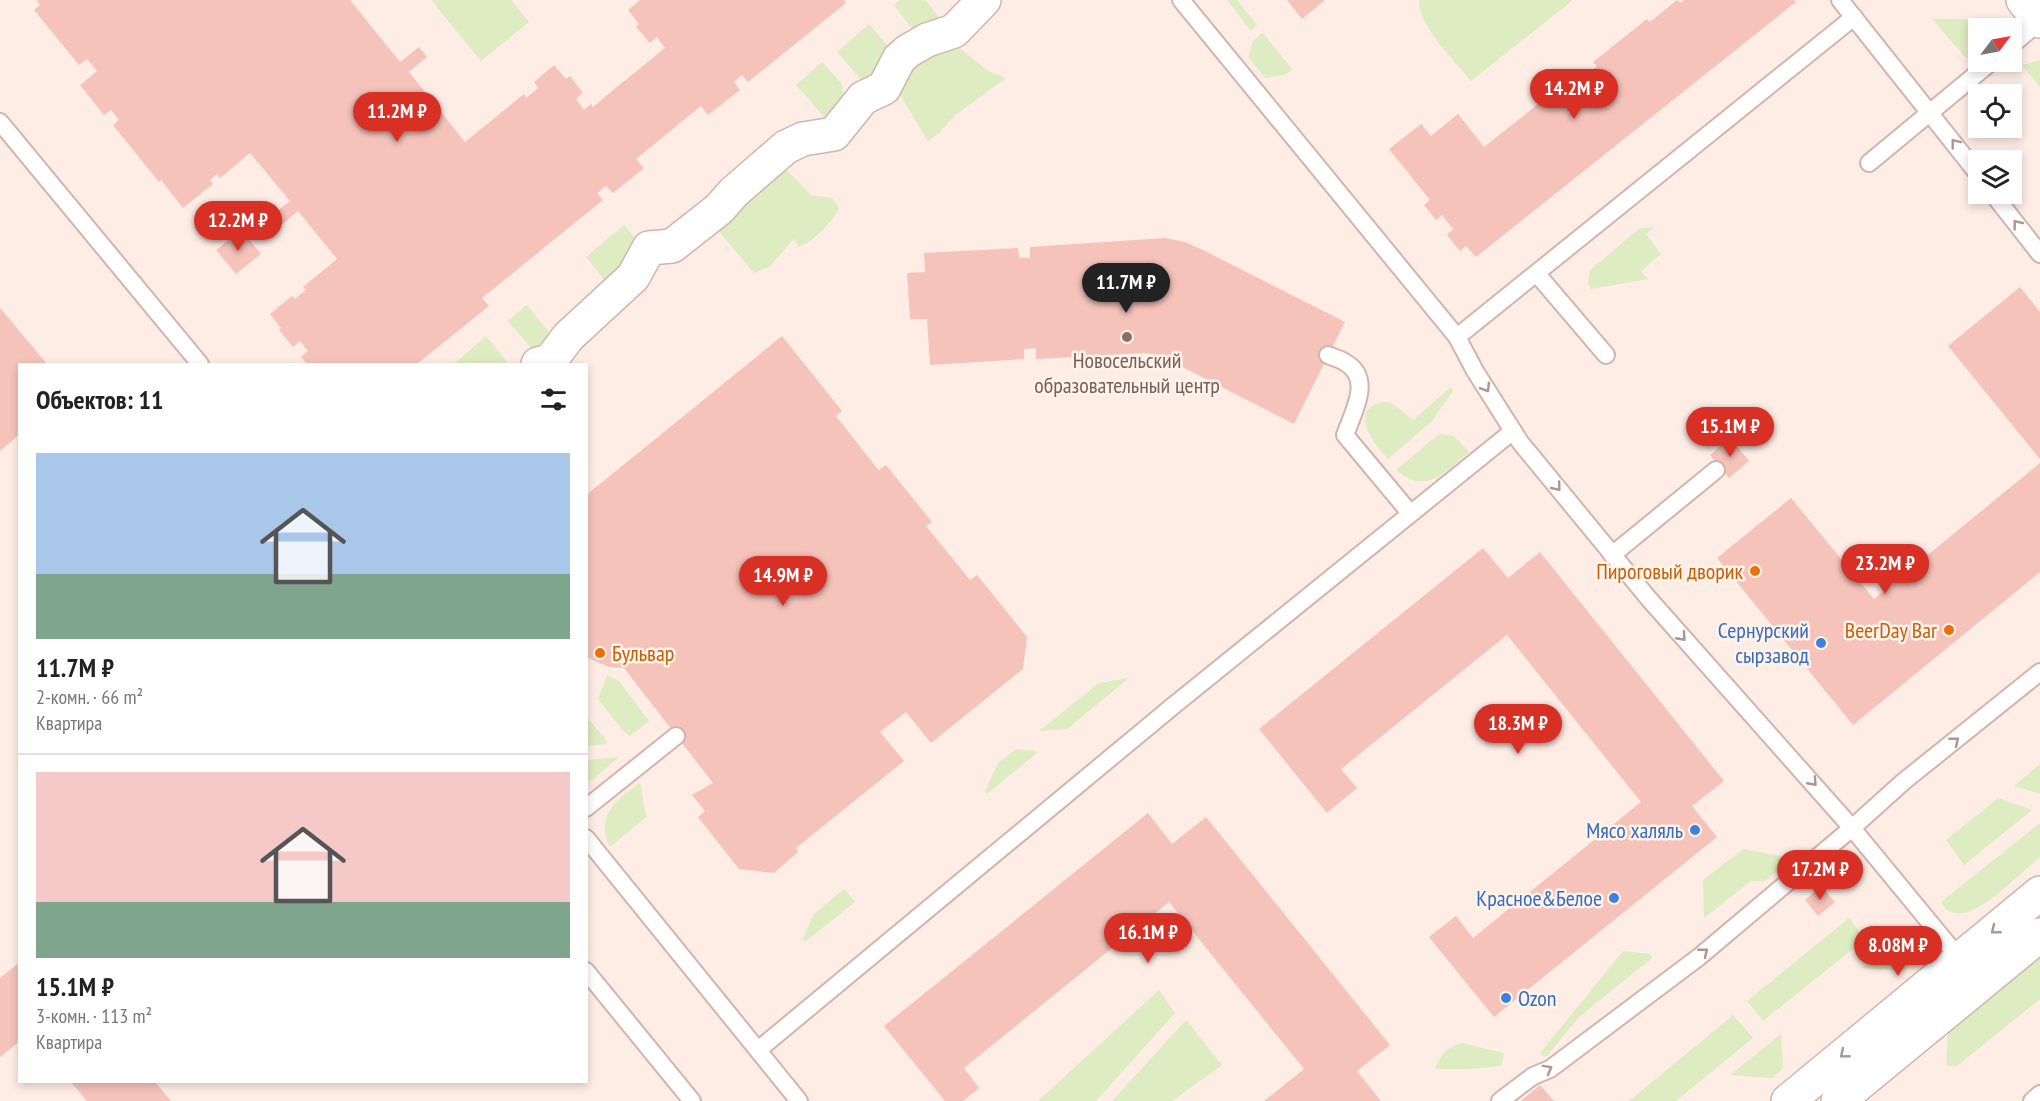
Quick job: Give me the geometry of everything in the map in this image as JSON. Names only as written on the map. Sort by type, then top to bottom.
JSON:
[{"type":"street","points":[[544,363],[550,362],[568,337],[633,277],[649,248],[672,246],[718,209],[786,147],[803,139],[834,134],[862,98],[884,88],[899,59],[927,40],[954,32],[984,0]]},
{"type":"street","points":[[2023,0],[2040,21]]},
{"type":"street","points":[[1788,1101],[2040,893]]},
{"type":"street","points":[[1838,1101],[2040,935]]},
{"type":"lane","points":[[1182,0],[1457,337],[1520,442],[1649,599],[1852,828],[1981,984]]},
{"type":"lane","points":[[1840,0],[1968,161]]},
{"type":"lane","points":[[1457,337],[1854,17]]},
{"type":"lane","points":[[2022,36],[2040,21]]},
{"type":"lane","points":[[1869,163],[1979,72]]},
{"type":"lane","points":[[0,122],[199,363]]},
{"type":"lane","points":[[2001,204],[2040,254]]},
{"type":"lane","points":[[1538,274],[1606,355]]},
{"type":"lane","points":[[1328,356],[1347,363],[1359,376],[1361,388],[1345,435],[1410,513]]},
{"type":"lane","points":[[758,1050],[1155,721],[1513,431]]},
{"type":"lane","points":[[1612,555],[1716,470]]},
{"type":"lane","points":[[1500,1101],[1533,1076],[1550,1069],[1699,957],[1903,782],[2040,672]]},
{"type":"lane","points":[[588,806],[676,736]]},
{"type":"lane","points":[[588,840],[799,1101]]},
{"type":"lane","points":[[588,973],[692,1101]]},
{"type":"lane","points":[[2032,1101],[2040,1094]]},
{"type":"green space","points":[[431,0],[511,0],[529,22],[481,61]]},
{"type":"green space","points":[[900,0],[925,0],[939,17],[919,38],[894,5]]},
{"type":"green space","points":[[1227,0],[1237,0],[1257,25],[1251,31]]},
{"type":"green space","points":[[1419,0],[1573,0],[1471,81],[1431,32],[1424,21]]},
{"type":"green space","points":[[1932,19],[1968,19],[1968,58]]},
{"type":"green space","points":[[869,24],[894,54],[866,85],[837,52]]},
{"type":"green space","points":[[1263,33],[1292,69],[1285,75],[1265,78],[1248,57],[1253,41]]},
{"type":"green space","points":[[957,46],[988,71],[1006,78],[954,116],[939,133],[928,141],[900,95],[905,72],[922,56]]},
{"type":"green space","points":[[2040,60],[2040,87],[2022,65]]},
{"type":"green space","points":[[822,62],[842,84],[843,94],[847,97],[824,117],[796,85]]},
{"type":"green space","points":[[780,163],[811,195],[832,198],[839,208],[827,225],[811,240],[799,247],[794,239],[769,267],[754,273],[714,226]]},
{"type":"green space","points":[[624,225],[642,245],[609,286],[586,257]]},
{"type":"green space","points":[[1654,227],[1646,234],[1661,254],[1641,271],[1648,279],[1591,289],[1588,283],[1590,270],[1640,228]]},
{"type":"green space","points":[[527,305],[553,337],[539,356],[507,321]]},
{"type":"green space","points":[[486,336],[508,363],[455,363]]},
{"type":"green space","points":[[1451,387],[1453,391],[1432,421],[1388,459],[1366,426],[1365,418],[1372,406],[1381,402],[1389,402],[1413,420]]},
{"type":"green space","points":[[1439,434],[1454,436],[1469,452],[1443,473],[1426,481],[1407,478],[1396,470]]},
{"type":"green space","points":[[607,675],[619,681],[649,721],[630,736],[624,732],[598,699]]},
{"type":"green space","points":[[1129,678],[1067,729],[1039,731],[1099,683]]},
{"type":"green space","points":[[588,718],[607,741],[605,744],[588,746]]},
{"type":"green space","points":[[1016,749],[1037,753],[987,794],[985,791],[998,763]]},
{"type":"green space","points":[[619,757],[588,782],[588,760]]},
{"type":"green space","points":[[2040,764],[2040,794],[2014,786]]},
{"type":"green space","points":[[640,782],[646,817],[610,847],[605,826],[607,817],[617,802]]},
{"type":"green space","points":[[1998,798],[2032,810],[1964,865],[1946,840]]},
{"type":"green space","points":[[2040,823],[2040,857],[1982,905],[1964,913],[1946,910],[1941,902]]},
{"type":"green space","points":[[1743,849],[1792,858],[1765,881],[1751,881],[1704,918],[1703,880]]},
{"type":"green space","points":[[844,889],[855,902],[805,942],[803,939],[813,915]]},
{"type":"green space","points":[[1849,918],[1865,939],[1763,1021],[1747,1001]]},
{"type":"green space","points":[[1913,925],[1919,945],[1917,958],[1902,971],[1862,968]]},
{"type":"green space","points":[[1623,951],[1650,954],[1652,958],[1579,1017],[1546,1057],[1540,1053]]},
{"type":"green space","points":[[2040,956],[2040,999],[1957,1066],[1946,1066],[1948,1031]]},
{"type":"green space","points":[[1159,990],[1175,1013],[1096,1101],[1038,1101]]},
{"type":"green space","points":[[1733,1015],[1753,1038],[1676,1101],[1629,1101]]},
{"type":"green space","points":[[1186,1020],[1222,1065],[1172,1101],[1112,1101]]},
{"type":"green space","points":[[1781,1034],[1783,1068],[1772,1078],[1730,1075]]},
{"type":"green space","points":[[1461,1043],[1504,1053],[1501,1066],[1435,1069],[1444,1053]]},
{"type":"building","points":[[37,0],[350,0],[400,62],[419,47],[427,57],[409,72],[465,142],[524,94],[526,98],[538,88],[534,82],[554,65],[566,79],[570,76],[583,93],[576,99],[584,110],[591,104],[593,107],[665,48],[657,37],[650,43],[636,27],[639,24],[628,10],[640,0],[844,0],[846,3],[748,82],[742,75],[734,82],[740,90],[708,115],[701,106],[636,159],[644,168],[613,193],[606,186],[597,193],[603,200],[482,298],[489,306],[418,363],[306,363],[301,357],[308,351],[300,341],[293,347],[270,314],[292,296],[295,299],[306,290],[303,287],[337,259],[298,211],[277,229],[268,218],[290,201],[250,153],[220,178],[217,174],[210,180],[213,184],[183,208],[113,125],[119,120],[111,110],[104,115],[80,85],[97,71],[87,59],[79,65],[34,10],[40,5]]},
{"type":"building","points":[[1287,0],[1325,0],[1302,19]]},
{"type":"building","points":[[1677,0],[1681,3],[1684,0],[1794,0],[1796,2],[1476,257],[1466,246],[1460,251],[1447,235],[1453,229],[1442,215],[1436,220],[1424,205],[1430,200],[1389,149],[1421,124],[1431,136],[1458,114],[1484,147],[1552,93],[1556,99],[1597,66],[1593,62],[1647,19],[1650,22]]},
{"type":"building","points":[[241,230],[261,254],[236,274],[216,250]]},
{"type":"building","points":[[1165,238],[1185,242],[1203,250],[1345,322],[1294,424],[1161,356],[1145,353],[1036,359],[1036,348],[1024,349],[1024,359],[930,365],[927,319],[910,319],[907,273],[925,272],[924,253],[1018,248],[1019,258],[1030,258],[1030,247]]},
{"type":"building","points":[[2020,287],[2040,312],[2040,459],[1948,346]]},
{"type":"building","points":[[0,308],[46,363],[18,363],[18,436],[0,451]]},
{"type":"building","points":[[782,336],[842,411],[836,416],[876,467],[879,470],[886,465],[932,522],[926,526],[970,580],[977,575],[1027,637],[1023,669],[931,743],[906,712],[880,732],[904,761],[796,848],[798,852],[774,873],[739,869],[698,817],[705,811],[692,795],[713,783],[624,668],[609,667],[588,658],[588,496]]},
{"type":"building","points":[[1730,438],[1749,461],[1729,478],[1710,455]]},
{"type":"building","points":[[2040,463],[2040,572],[1853,725],[1717,558],[1791,498],[1874,599]]},
{"type":"building","points":[[1483,548],[1508,578],[1540,552],[1724,781],[1692,806],[1717,837],[1494,1017],[1429,937],[1456,916],[1473,938],[1641,802],[1507,635],[1341,769],[1357,788],[1327,813],[1259,729]]},
{"type":"building","points":[[1148,813],[1172,844],[1206,817],[1390,1045],[1357,1071],[1381,1101],[1264,1101],[1304,1069],[1169,902],[964,1068],[979,1088],[963,1101],[945,1101],[884,1026]]},
{"type":"building","points":[[1821,886],[1835,902],[1818,916],[1805,900]]},
{"type":"building","points":[[18,964],[18,1043],[0,1057],[0,978]]},
{"type":"building","points":[[72,1083],[156,1083],[171,1101],[87,1101]]},
{"type":"building","points":[[1540,1085],[1554,1101],[1521,1101]]},
{"type":"place","name":"Новосельский образовательный центр","points":[[1127,337]]},
{"type":"place","name":"Пироговый дворик","points":[[1755,571]]},
{"type":"place","name":"BeerDay Bar","points":[[1949,630]]},
{"type":"place","name":"Сернурский сырзавод","points":[[1821,643]]},
{"type":"place","name":"Бульвар","points":[[600,653]]},
{"type":"place","name":"Мясо халяль","points":[[1695,830]]},
{"type":"place","name":"Красное&Белое","points":[[1614,898]]},
{"type":"place","name":"Ozon","points":[[1506,998]]}]
